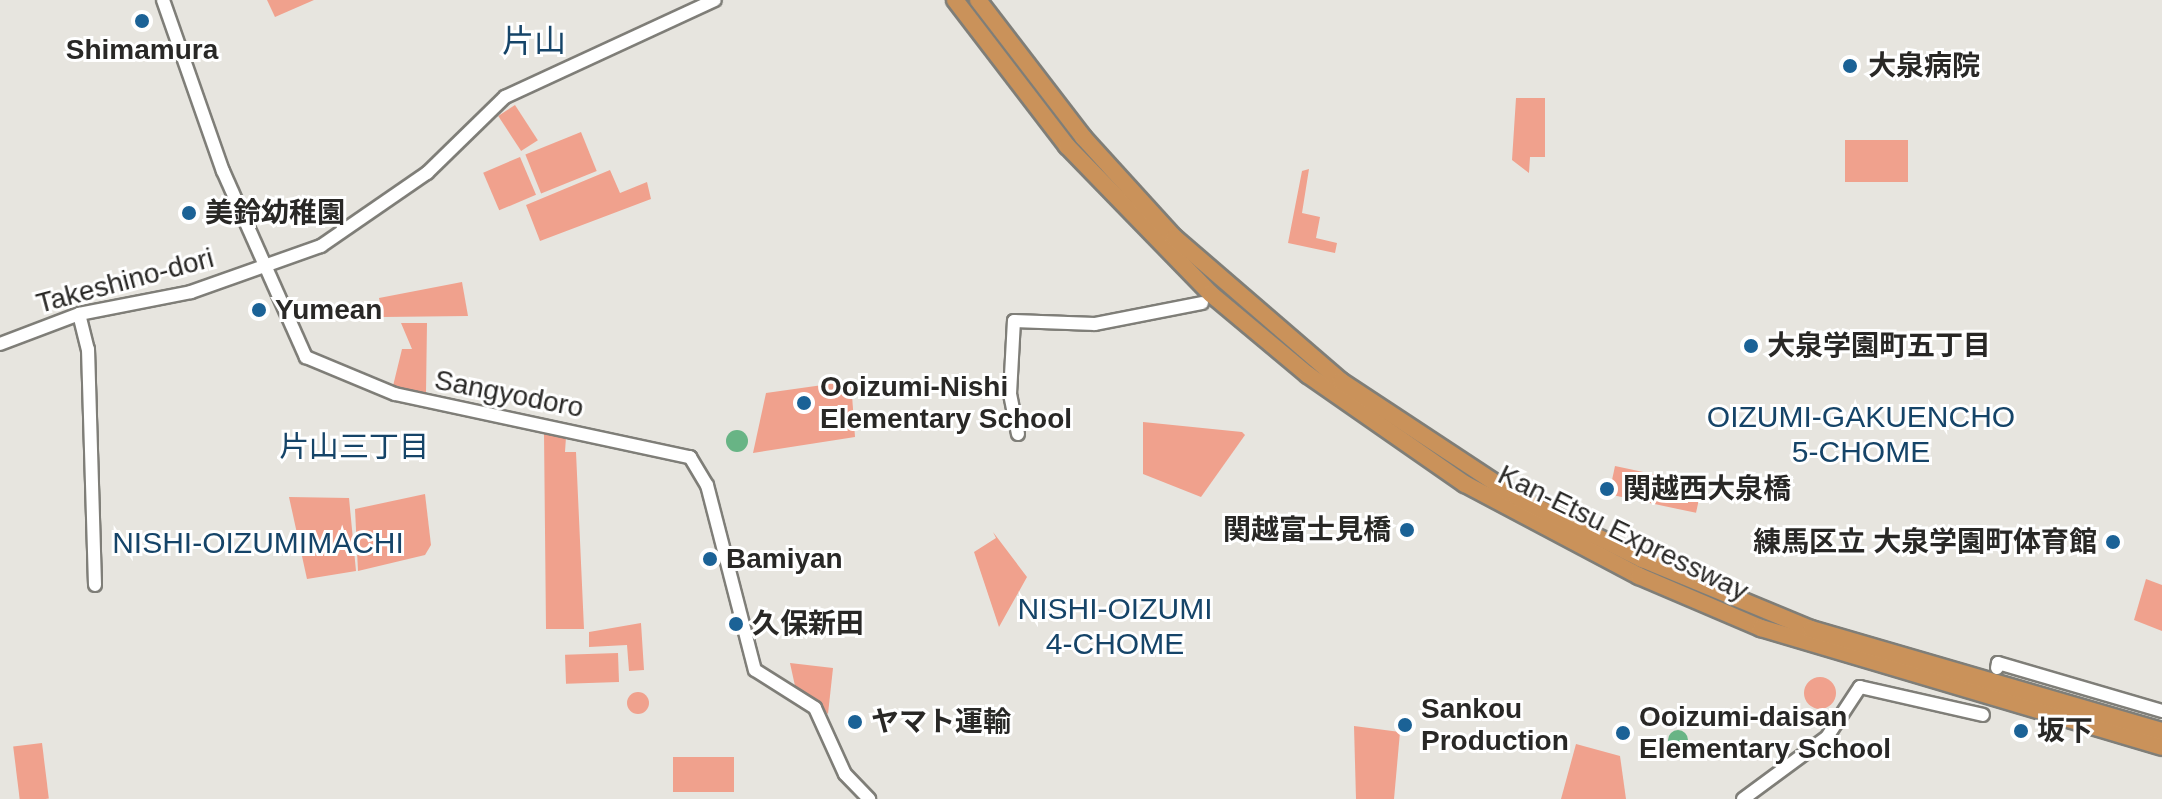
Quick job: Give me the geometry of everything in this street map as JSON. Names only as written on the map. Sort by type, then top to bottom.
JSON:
[{"type":"highway","name":"Kan-Etsu Expressway","points":[[955,0],[1067,146],[1188,273],[1308,375],[1465,484],[1611,562],[1761,628],[2162,747]]},
{"type":"highway","name":"Kan-Etsu Expressway","points":[[978,0],[1083,137],[1184,246],[1341,381],[1517,497],[1656,566],[1811,629],[2162,731]]},
{"type":"street","name":"Sangyodoro","points":[[163,0],[263,266],[296,344],[328,372],[406,397],[690,457],[704,475],[755,670],[815,708],[845,774],[869,799]]},
{"type":"street","name":"Takeshino-dori","points":[[0,344],[79,314],[191,292],[321,246],[374,214],[505,97],[715,0]]},
{"type":"street","points":[[1018,434],[1010,394],[1014,321],[1095,324],[1202,303]]},
{"type":"street","points":[[79,314],[88,349],[95,585]]},
{"type":"street","points":[[1997,668],[1998,663],[2162,711]]},
{"type":"street","points":[[1743,799],[1827,737],[1860,687],[1982,717]]},
{"type":"shaded area","points":[[267,0],[314,0],[275,17]]},
{"type":"shaded area","points":[[1516,98],[1545,98],[1545,157],[1530,157],[1529,173],[1512,160]]},
{"type":"shaded area","points":[[515,105],[538,140],[521,151],[498,116]]},
{"type":"shaded area","points":[[581,132],[597,171],[541,193],[525,154]]},
{"type":"shaded area","points":[[1845,140],[1908,140],[1908,182],[1845,182]]},
{"type":"shaded area","points":[[520,157],[536,195],[499,210],[483,173]]},
{"type":"shaded area","points":[[1309,169],[1302,213],[1320,217],[1316,238],[1337,243],[1335,253],[1288,243],[1302,171]]},
{"type":"shaded area","points":[[610,170],[620,193],[647,182],[651,199],[540,241],[526,205]]},
{"type":"shaded area","points":[[462,282],[468,316],[383,317],[379,298]]},
{"type":"shaded area","points":[[401,323],[427,323],[426,393],[393,386],[402,349],[412,349]]},
{"type":"shaded area","points":[[851,381],[855,437],[753,453],[766,393]]},
{"type":"shaded area","points":[[1143,422],[1242,432],[1245,435],[1201,497],[1143,474]]},
{"type":"shaded area","points":[[737,430],[745,433],[748,441],[745,449],[737,452],[729,449],[726,441],[729,433]]},
{"type":"shaded area","points":[[544,433],[566,437],[565,452],[576,452],[584,629],[546,629]]},
{"type":"shaded area","points":[[1615,466],[1702,485],[1696,513],[1609,494]]},
{"type":"shaded area","points":[[425,494],[431,545],[425,555],[358,571],[355,509]]},
{"type":"shaded area","points":[[289,497],[349,498],[356,571],[307,579]]},
{"type":"shaded area","points":[[993,532],[1027,577],[999,627],[974,552],[996,538]]},
{"type":"shaded area","points":[[2146,579],[2162,585],[2162,631],[2134,620]]},
{"type":"shaded area","points":[[641,623],[644,670],[629,671],[627,645],[589,647],[589,632]]},
{"type":"shaded area","points":[[618,653],[619,682],[566,684],[565,655]]},
{"type":"shaded area","points":[[790,663],[833,668],[828,714],[795,686]]},
{"type":"shaded area","points":[[1820,677],[1831,682],[1836,693],[1831,704],[1820,709],[1809,704],[1804,693],[1809,682]]},
{"type":"shaded area","points":[[634,692],[642,692],[649,703],[642,714],[634,714],[627,707],[627,699]]},
{"type":"shaded area","points":[[1354,726],[1400,732],[1394,799],[1356,799]]},
{"type":"shaded area","points":[[1674,730],[1682,730],[1688,740],[1682,750],[1674,750],[1668,744],[1668,736]]},
{"type":"shaded area","points":[[42,743],[49,799],[20,799],[13,747]]},
{"type":"shaded area","points":[[1576,744],[1620,756],[1626,799],[1561,799]]},
{"type":"shaded area","points":[[673,757],[734,757],[734,792],[673,792]]},
{"type":"place","name":"Shimamura","points":[[142,21]]},
{"type":"place","name":"大泉病院","points":[[1850,66]]},
{"type":"place","name":"美鈴幼稚園","points":[[189,213]]},
{"type":"place","name":"Yumean","points":[[259,310]]},
{"type":"place","name":"大泉学園町五丁目","points":[[1751,346]]},
{"type":"place","name":"Ooizumi-Nishi Elementary School","points":[[804,403]]},
{"type":"place","name":"関越西大泉橋","points":[[1607,489]]},
{"type":"place","name":"関越富士見橋","points":[[1407,530]]},
{"type":"place","name":"練馬区立 大泉学園町体育館","points":[[2113,542]]},
{"type":"place","name":"Bamiyan","points":[[710,559]]},
{"type":"place","name":"久保新田","points":[[736,624]]},
{"type":"place","name":"ヤマト運輸","points":[[855,722]]},
{"type":"place","name":"Sankou Production","points":[[1405,725]]},
{"type":"place","name":"坂下","points":[[2021,731]]},
{"type":"place","name":"Ooizumi-daisan Elementary School","points":[[1623,733]]},
{"type":"district","name":"片山","points":[[534,41]]},
{"type":"district","name":"OIZUMI-GAKUENCHO 5-CHOME","points":[[1861,434]]},
{"type":"district","name":"片山三丁目","points":[[354,447]]},
{"type":"district","name":"NISHI-OIZUMIMACHI","points":[[258,543]]},
{"type":"district","name":"NISHI-OIZUMI 4-CHOME","points":[[1115,626]]}]
